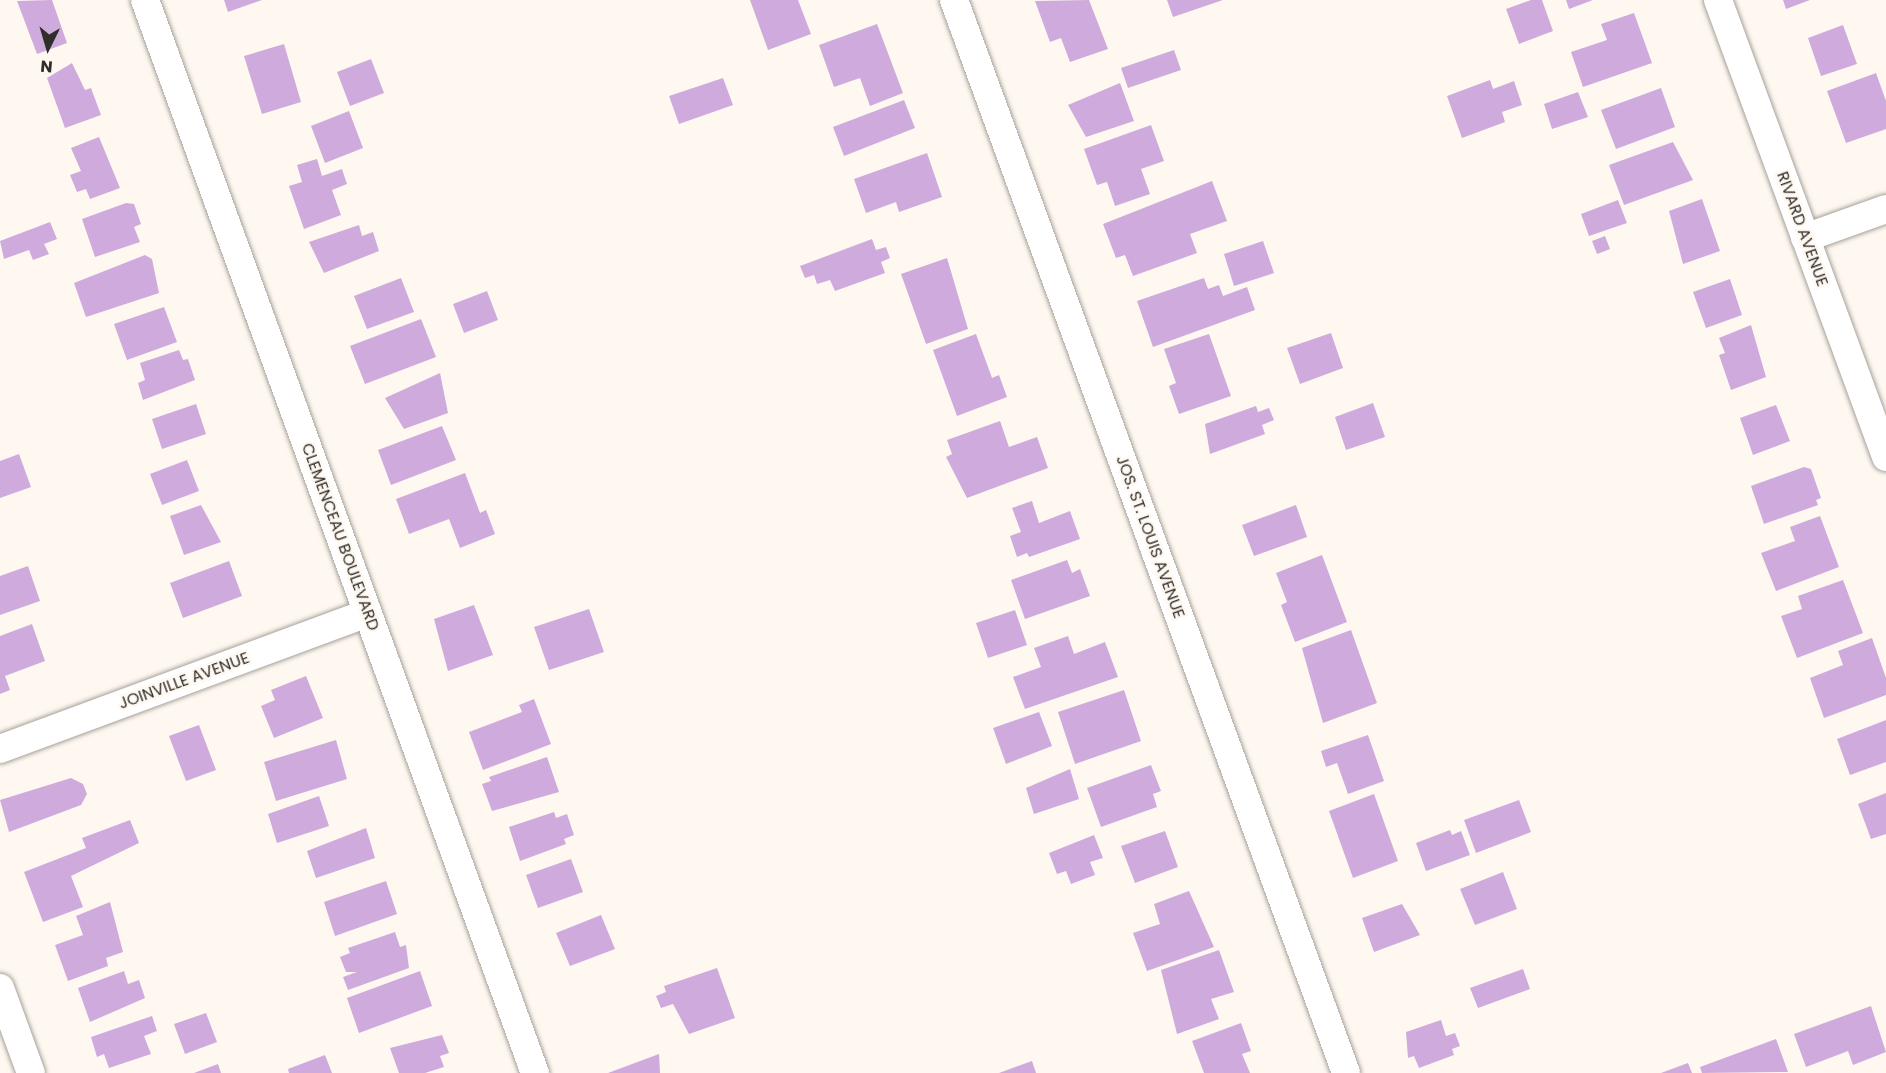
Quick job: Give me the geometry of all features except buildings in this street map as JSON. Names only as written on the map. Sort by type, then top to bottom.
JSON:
[{"type":"street","name":"CLEMENCEAU BOULEVARD","points":[[145,0],[535,1073]]},
{"type":"street","name":"JOS. ST. LOUIS AVENUE","points":[[954,0],[1346,1073]]},
{"type":"street","name":"RIVARD AVENUE","points":[[1718,0],[1886,458]]},
{"type":"street","points":[[1805,238],[1886,209]]},
{"type":"street","name":"JOINVILLE AVENUE","points":[[0,749],[368,613]]},
{"type":"street","points":[[0,988],[31,1073]]}]
